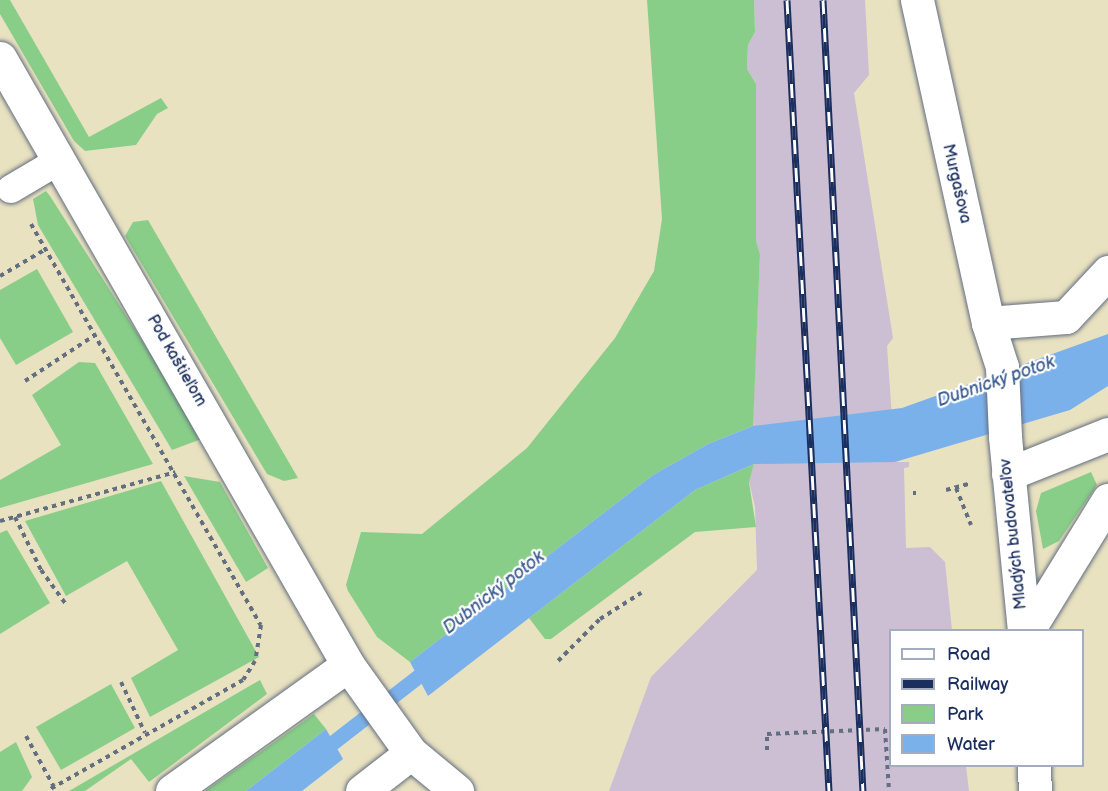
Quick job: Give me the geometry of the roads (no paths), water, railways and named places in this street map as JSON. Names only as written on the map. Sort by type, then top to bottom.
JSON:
[{"type":"street","name":"Murgašova","points":[[917,0],[988,323],[1002,367]]},
{"type":"street","name":"Pod kaštieľom","points":[[0,58],[348,665],[411,753],[458,791]]},
{"type":"street","points":[[988,323],[1066,317],[1108,272]]},
{"type":"street","name":"Mladých budovateľov","points":[[1002,367],[1008,474],[1026,629]]},
{"type":"street","points":[[1008,474],[1108,434]]},
{"type":"street","points":[[1027,629],[1108,500]]},
{"type":"street","points":[[172,791],[348,665]]},
{"type":"street","points":[[362,791],[411,753]]},
{"type":"street","points":[[1034,767],[1035,791]]},
{"type":"lane","points":[[11,189],[60,160]]},
{"type":"water","points":[[1108,334],[1108,386],[1070,410],[895,462],[754,464],[695,490],[428,696],[410,662],[653,475],[708,444],[753,426],[902,408]]},
{"type":"water","points":[[326,729],[343,759],[302,791],[246,791]]},
{"type":"waterway","name":"Dubnický potok","points":[[318,754],[434,664]]},
{"type":"railway","points":[[787,0],[829,791]]},
{"type":"railway","points":[[823,0],[863,791]]}]
